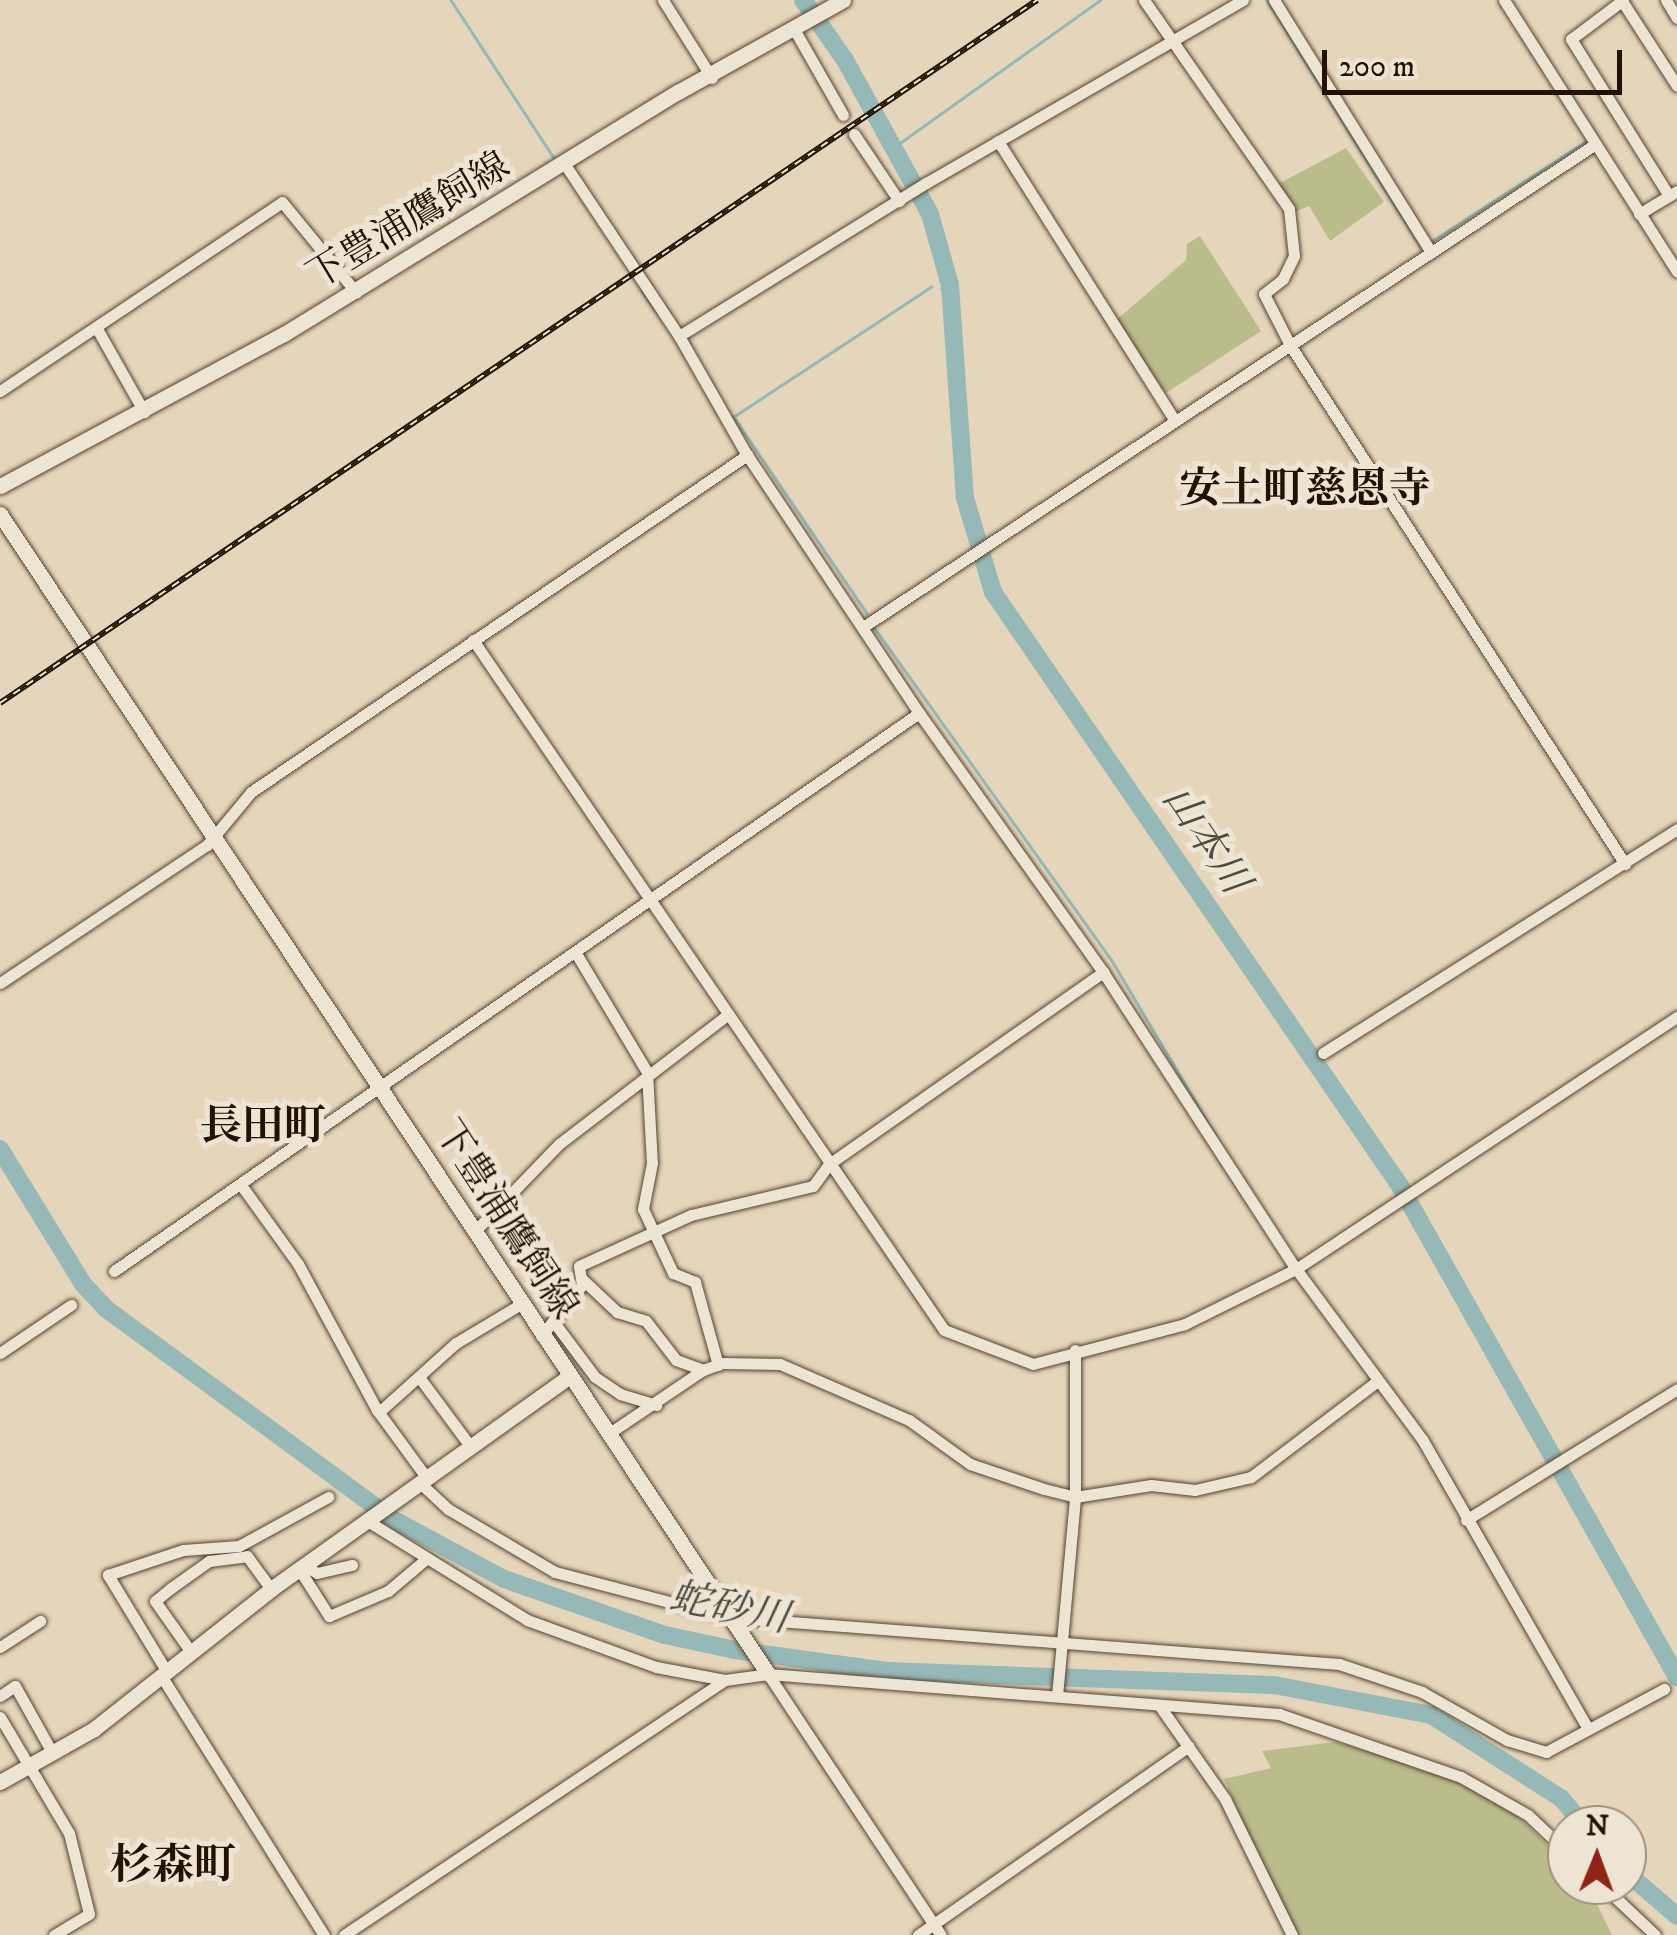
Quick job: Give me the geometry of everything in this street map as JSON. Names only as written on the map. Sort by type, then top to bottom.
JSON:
[{"type":"main road","name":"下豊浦鷹飼線","points":[[0,486],[144,412],[356,292],[842,0]]},
{"type":"main road","name":"下豊浦鷹飼線","points":[[0,514],[570,1376],[271,1589],[164,1675],[53,1754],[0,1782]]},
{"type":"main road","points":[[570,1376],[611,1432],[726,1617],[768,1674]]},
{"type":"street","points":[[663,0],[712,78]]},
{"type":"street","points":[[1144,0],[1289,210],[1294,256],[1283,278],[1264,294],[1290,345],[1626,864]]},
{"type":"street","points":[[679,336],[926,183],[1243,0]]},
{"type":"street","points":[[1274,0],[1429,249]]},
{"type":"street","points":[[1504,0],[1677,272]]},
{"type":"street","points":[[1639,214],[1673,193],[1570,39],[1622,0],[1677,86]]},
{"type":"street","points":[[1666,0],[1677,18]]},
{"type":"street","points":[[798,26],[844,115]]},
{"type":"street","points":[[854,134],[901,199]]},
{"type":"street","points":[[998,141],[1175,421]]},
{"type":"street","points":[[866,625],[1429,249],[1594,146]]},
{"type":"street","points":[[566,166],[679,336],[746,455],[866,625],[920,713],[1103,972],[1296,1270],[1422,1440],[1588,1729]]},
{"type":"street","points":[[0,391],[282,202],[356,292]]},
{"type":"street","points":[[96,327],[144,412]]},
{"type":"street","points":[[0,982],[213,840],[252,792],[746,455]]},
{"type":"street","points":[[473,640],[944,1330],[1032,1364],[1185,1324],[1296,1270],[1677,1017]]},
{"type":"street","points":[[114,1271],[380,1091],[920,713]]},
{"type":"street","points":[[1323,1054],[1677,829]]},
{"type":"street","points":[[576,954],[647,1072],[652,1162],[642,1209],[673,1273],[695,1282],[718,1365]]},
{"type":"street","points":[[541,1336],[580,1278],[579,1266],[654,1230],[744,1200],[792,1196],[813,1186],[829,1164],[1103,972]]},
{"type":"street","points":[[474,1232],[558,1144],[647,1072],[727,1015]]},
{"type":"street","points":[[241,1185],[298,1264],[379,1412],[422,1480],[448,1509],[555,1572],[726,1617],[1063,1639],[1339,1664],[1422,1692],[1508,1740],[1546,1752],[1664,1690]]},
{"type":"street","points":[[580,1278],[617,1312],[646,1321],[676,1360],[703,1370]]},
{"type":"street","points":[[379,1412],[473,1332],[520,1304]]},
{"type":"street","points":[[0,1352],[71,1305]]},
{"type":"street","points":[[553,1321],[595,1377],[620,1394],[656,1404]]},
{"type":"street","points":[[1057,1696],[1075,1498],[1075,1350]]},
{"type":"street","points":[[611,1432],[703,1370],[718,1365],[780,1364],[808,1372],[909,1420],[970,1464],[1075,1498],[1151,1485],[1218,1488],[1251,1477],[1376,1382]]},
{"type":"street","points":[[419,1376],[470,1446]]},
{"type":"street","points":[[570,1376],[595,1377]]},
{"type":"street","points":[[1466,1520],[1677,1389]]},
{"type":"street","points":[[324,1935],[164,1675],[108,1575],[184,1550],[239,1546],[328,1497]]},
{"type":"street","points":[[366,1520],[574,1642],[725,1680],[768,1674],[1279,1714],[1416,1756],[1528,1816],[1547,1834]]},
{"type":"street","points":[[191,1652],[156,1601],[172,1588],[210,1561],[247,1556],[271,1589]]},
{"type":"street","points":[[301,1567],[330,1616],[388,1591],[427,1558]]},
{"type":"street","points":[[301,1567],[317,1573],[352,1565]]},
{"type":"street","points":[[0,1647],[40,1621]]},
{"type":"street","points":[[768,1674],[938,1930]]},
{"type":"street","points":[[344,1935],[725,1680]]},
{"type":"street","points":[[0,1696],[15,1686],[53,1754]]},
{"type":"street","points":[[1159,1705],[1225,1799],[1292,1935]]},
{"type":"street","points":[[0,1717],[69,1833],[89,1914],[54,1935]]},
{"type":"street","points":[[918,1935],[938,1930],[1189,1746]]},
{"type":"street","points":[[1623,1905],[1655,1935]]},
{"type":"green space","points":[[1346,148],[1384,202],[1330,241],[1309,206],[1292,213],[1278,184]]},
{"type":"green space","points":[[1200,236],[1261,331],[1166,393],[1114,322],[1186,260],[1187,244]]},
{"type":"green space","points":[[1335,1742],[1463,1777],[1517,1815],[1547,1845],[1547,1905],[1597,1905],[1612,1935],[1299,1935],[1272,1891],[1224,1779],[1271,1768],[1262,1751]]},
{"type":"waterway","points":[[451,0],[556,161]]},
{"type":"waterway","name":"山本川","points":[[803,0],[845,60],[930,214],[950,285],[965,498],[993,592],[1400,1186],[1677,1677]]},
{"type":"waterway","points":[[890,150],[1100,0]]},
{"type":"waterway","points":[[1267,0],[1421,247]]},
{"type":"waterway","points":[[1432,241],[1585,142]]},
{"type":"waterway","points":[[941,288],[950,285]]},
{"type":"waterway","points":[[867,614],[733,417],[931,287]]},
{"type":"waterway","points":[[641,290],[657,313]]},
{"type":"waterway","points":[[874,627],[1111,959],[1216,1136]]},
{"type":"waterway","name":"蛇砂川","points":[[0,1149],[83,1284],[105,1308],[394,1520],[504,1579],[665,1635],[735,1650],[887,1671],[1274,1685],[1431,1715],[1567,1805]]},
{"type":"waterway","name":"蛇砂川","points":[[1647,1890],[1677,1916]]},
{"type":"railway","points":[[0,703],[1037,0]]},
{"type":"district","name":"安土町慈恩寺","points":[[1305,490]]},
{"type":"district","name":"長田町","points":[[263,1127]]},
{"type":"district","name":"杉森町","points":[[173,1866]]}]
